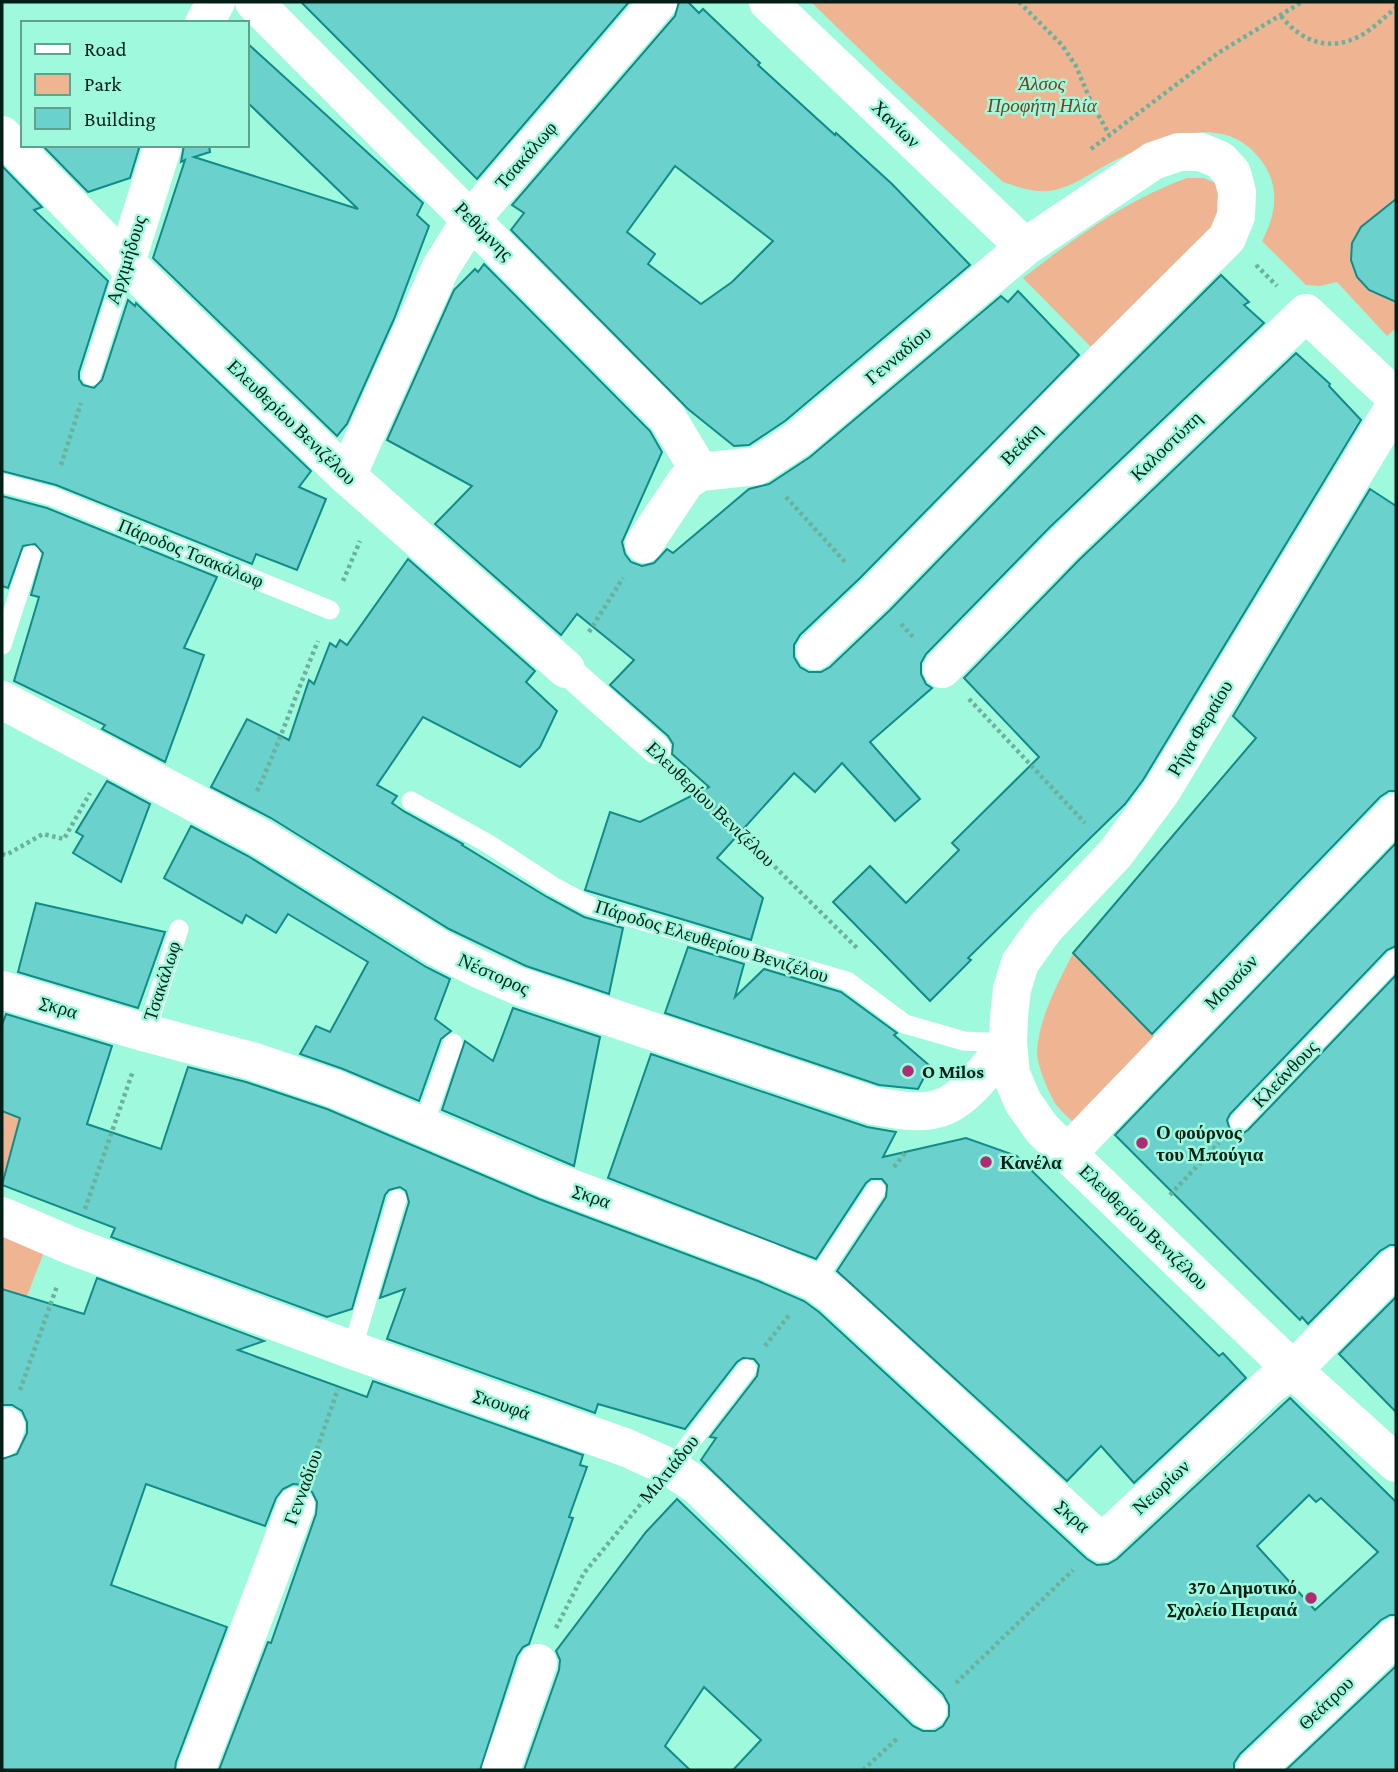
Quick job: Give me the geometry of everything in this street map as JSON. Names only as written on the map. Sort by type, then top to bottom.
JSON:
[{"type":"street","points":[[205,21],[216,2]]},
{"type":"street","name":"Ρεθύμνης","points":[[254,2],[667,417],[700,472]]},
{"type":"street","name":"Τσακάλωφ","points":[[348,476],[441,267],[471,218],[657,2]]},
{"type":"street","name":"Χανίων","points":[[768,2],[1025,247]]},
{"type":"street","name":"Ελευθερίου Βενιζέλου","points":[[2,135],[125,263],[348,476],[656,749]]},
{"type":"street","name":"Αρχιμήδους","points":[[125,263],[162,147]]},
{"type":"street","name":"Γενναδίου","points":[[700,472],[757,466],[798,439],[1025,247],[1153,162],[1179,152],[1201,152],[1220,160],[1232,173],[1237,192],[1236,216],[1227,239]]},
{"type":"street","name":"Βεάκη","points":[[815,651],[875,594],[1042,422],[1227,239]]},
{"type":"street","points":[[1306,313],[1396,398]]},
{"type":"street","name":"Καλοστύπη","points":[[942,669],[1063,544],[1306,313]]},
{"type":"street","name":"Ρήγα Φεραίου","points":[[1008,1043],[1012,989],[1020,963],[1045,928],[1115,854],[1161,792],[1396,404]]},
{"type":"street","points":[[644,544],[687,481],[700,472]]},
{"type":"street","name":"Νέστορος","points":[[2,700],[240,827],[438,948],[518,986],[874,1106],[908,1111],[941,1108],[974,1086],[1008,1043]]},
{"type":"street","name":"Μουσών","points":[[1067,1154],[1396,812]]},
{"type":"street","name":"Σκρα","points":[[2,990],[252,1061],[335,1089],[547,1180],[766,1261],[815,1282],[833,1295],[1102,1542]]},
{"type":"street","name":"Ελευθερίου Βενιζέλου","points":[[1008,1043],[1011,1074],[1023,1102],[1042,1129],[1293,1370],[1396,1463]]},
{"type":"street","name":"Σκουφά","points":[[2,1216],[72,1246],[626,1448],[671,1468],[698,1486],[928,1710]]},
{"type":"street","name":"Νεωρίων","points":[[1102,1542],[1271,1384],[1293,1370],[1396,1266]]},
{"type":"street","name":"Γενναδίου","points":[[196,1770],[296,1506]]},
{"type":"street","name":"Θεάτρου","points":[[1255,1770],[1396,1636]]},
{"type":"street","points":[[500,1770],[538,1663]]},
{"type":"lane","name":"Αρχιμήδους","points":[[90,376],[125,263]]},
{"type":"lane","name":"Πάροδος Τσακάλωφ","points":[[2,483],[51,496],[330,610]]},
{"type":"lane","points":[[2,645],[31,555]]},
{"type":"lane","name":"Πάροδος Ελευθερίου Βενιζέλου","points":[[411,801],[588,905],[847,981],[905,1024],[941,1036],[964,1041],[1008,1043]]},
{"type":"lane","name":"Τσακάλωφ","points":[[146,1033],[179,929]]},
{"type":"lane","name":"Κλεάνθους","points":[[1239,1122],[1396,958]]},
{"type":"lane","points":[[423,1126],[453,1043]]},
{"type":"lane","points":[[815,1282],[876,1190]]},
{"type":"lane","points":[[352,1350],[397,1199]]},
{"type":"lane","name":"Μιλτιάδου","points":[[671,1468],[747,1369]]},
{"type":"path","points":[[1018,2],[1062,45],[1076,66],[1091,102],[1109,134]]},
{"type":"path","points":[[1084,156],[1109,134],[1209,60],[1302,2]]},
{"type":"path","points":[[1281,16],[1292,29],[1312,41],[1339,44],[1362,35],[1396,8]]},
{"type":"path","points":[[1227,239],[1306,313]]},
{"type":"path","points":[[566,668],[644,544]]},
{"type":"path","points":[[240,827],[280,741]]},
{"type":"path","name":"Ελευθερίου Βενιζέλου","points":[[656,749],[868,958]]},
{"type":"path","points":[[2,854],[6,855],[43,834],[64,839],[109,757]]},
{"type":"path","name":"Κλεάνθους","points":[[1175,1190],[1239,1122]]},
{"type":"path","points":[[747,1369],[815,1282]]},
{"type":"path","name":"Γενναδίου","points":[[296,1506],[352,1350]]},
{"type":"path","name":"Μιλτιάδου","points":[[538,1663],[583,1573],[671,1468]]},
{"type":"path","points":[[928,1710],[1102,1542]]},
{"type":"green space","name":"Άλσος Προφήτη Ηλία","points":[[811,2],[1396,2],[1396,328],[1387,336],[1337,282],[1320,286],[1306,285],[1262,241],[1273,213],[1273,184],[1265,166],[1250,148],[1232,137],[1212,132],[1169,138],[1127,154],[1055,190],[1029,190],[1003,182]]},
{"type":"green space","points":[[1187,178],[1204,178],[1217,184],[1226,215],[1094,350],[1023,278],[1121,209]]},
{"type":"green space","points":[[1073,953],[1156,1038],[1074,1123],[1051,1096],[1037,1056],[1045,1013]]},
{"type":"green space","points":[[2,1111],[20,1118],[2,1180]]},
{"type":"green space","points":[[2,1236],[44,1252],[27,1296],[2,1289]]},
{"type":"building","points":[[301,2],[629,2],[477,179]]},
{"type":"building","points":[[679,2],[688,2],[699,13],[703,9],[760,63],[758,65],[892,184],[970,265],[785,421],[749,445],[734,446],[688,409],[511,230],[524,213],[512,205],[675,16]],"holes":[[[675,166],[773,241],[732,282],[701,304],[648,264],[655,254],[627,232]]]},
{"type":"building","points":[[248,44],[423,203],[417,215],[429,226],[394,319],[347,424],[337,436],[153,258],[185,160],[181,162],[184,147],[209,147],[210,152],[194,157],[358,209],[248,103]]},
{"type":"building","points":[[44,147],[139,147],[130,178],[88,192]]},
{"type":"building","points":[[2,166],[42,207],[34,210],[108,281],[79,372],[83,385],[94,388],[102,380],[128,300],[135,306],[136,303],[311,471],[299,487],[326,499],[297,570],[256,554],[252,564],[56,485],[2,471]]},
{"type":"building","points":[[1396,199],[1396,302],[1369,290],[1357,277],[1351,260],[1352,243],[1361,227]]},
{"type":"building","points":[[484,264],[650,431],[662,452],[622,542],[625,554],[631,562],[642,566],[654,563],[667,549],[673,553],[749,489],[769,484],[810,457],[1001,296],[1008,302],[1018,291],[1079,355],[860,578],[800,635],[794,645],[794,657],[800,667],[809,672],[821,672],[830,667],[890,610],[1221,275],[1249,302],[1244,305],[1264,323],[1049,528],[926,654],[921,663],[921,674],[926,684],[932,688],[870,742],[920,799],[895,821],[842,763],[815,792],[794,773],[717,858],[763,898],[751,940],[585,890],[610,812],[640,822],[709,787],[672,754],[673,744],[668,736],[610,685],[634,660],[577,614],[561,635],[435,524],[472,486],[387,440],[454,290],[475,269],[478,272]]},
{"type":"building","points":[[1296,353],[1330,384],[1361,420],[1143,780],[1125,804],[968,958],[971,960],[930,1001],[833,902],[870,866],[906,903],[959,850],[952,843],[1039,757],[964,678],[1079,560]]},
{"type":"building","points":[[1370,489],[1396,506],[1396,791],[1389,791],[1380,797],[1152,1034],[1073,953],[1256,738],[1233,716]]},
{"type":"building","points":[[2,496],[47,508],[217,577],[184,648],[204,655],[165,762],[102,729],[105,725],[14,681],[39,597],[31,595],[43,553],[35,544],[23,546],[8,588],[2,586]]},
{"type":"building","points":[[408,559],[535,671],[526,682],[557,711],[540,747],[520,767],[423,717],[377,785],[397,796],[392,803],[405,812],[463,844],[547,897],[584,917],[623,928],[609,994],[526,966],[449,929],[271,818],[211,787],[247,719],[289,740],[309,680],[314,684],[330,643],[336,647],[340,640],[347,645]]},
{"type":"building","points":[[107,781],[150,804],[121,882],[73,853],[83,836],[76,832]]},
{"type":"building","points":[[191,826],[248,856],[426,967],[450,979],[435,1019],[451,1031],[441,1039],[419,1101],[300,1054],[316,1026],[330,1032],[368,962],[288,914],[276,933],[246,915],[242,923],[164,878]]},
{"type":"building","points":[[1396,843],[1396,946],[1387,950],[1227,1120],[1230,1130],[1235,1134],[1248,1130],[1396,975],[1396,1245],[1390,1245],[1380,1251],[1308,1324],[1302,1317],[1300,1320],[1115,1135]]},
{"type":"building","points":[[36,903],[165,932],[138,1008],[18,972]]},
{"type":"building","points":[[688,947],[744,964],[735,997],[764,969],[841,992],[897,1033],[894,1035],[930,1066],[918,1089],[879,1085],[665,1013]]},
{"type":"building","points":[[513,1008],[600,1037],[574,1166],[442,1110],[465,1041],[493,1061]]},
{"type":"building","points":[[6,1014],[112,1046],[87,1124],[161,1149],[188,1067],[246,1082],[327,1109],[539,1199],[758,1281],[804,1301],[1087,1559],[1097,1565],[1108,1564],[1117,1559],[1290,1398],[1396,1502],[1396,1615],[1381,1620],[1240,1754],[1234,1763],[1234,1770],[733,1770],[761,1740],[704,1687],[665,1746],[690,1770],[524,1770],[559,1670],[560,1660],[556,1651],[646,1532],[677,1499],[913,1726],[923,1731],[935,1731],[943,1726],[949,1716],[949,1705],[943,1694],[701,1460],[716,1438],[710,1437],[757,1376],[759,1365],[754,1359],[743,1358],[737,1362],[685,1429],[598,1404],[595,1413],[387,1339],[405,1289],[380,1298],[409,1202],[406,1191],[400,1187],[389,1190],[385,1195],[352,1309],[327,1317],[111,1237],[115,1228],[2,1185],[20,1118],[2,1111],[2,1025]],"holes":[[[1309,1495],[1316,1502],[1321,1498],[1378,1552],[1315,1610],[1257,1546]]]},
{"type":"building","points":[[651,1054],[867,1127],[896,1132],[883,1157],[966,1138],[1017,1156],[1219,1356],[1223,1353],[1246,1378],[1134,1483],[1101,1446],[1067,1481],[837,1271],[886,1197],[887,1185],[882,1179],[871,1179],[866,1183],[816,1259],[608,1178]]},
{"type":"building","points":[[97,1278],[264,1341],[238,1350],[367,1397],[373,1381],[583,1455],[580,1465],[587,1467],[569,1517],[573,1518],[529,1644],[523,1647],[517,1656],[480,1770],[219,1770],[268,1642],[271,1643],[316,1514],[317,1502],[312,1492],[303,1485],[293,1484],[283,1489],[276,1498],[265,1526],[146,1484],[111,1585],[227,1627],[175,1770],[2,1770],[2,1459],[17,1454],[27,1433],[27,1422],[22,1411],[12,1405],[2,1405],[2,1289],[84,1314]]},
{"type":"building","points":[[1396,1297],[1396,1412],[1339,1354]]},
{"type":"building","points":[[1396,1666],[1396,1770],[1286,1770]]},
{"type":"place","name":"O Milos","points":[[908,1071]]},
{"type":"place","name":"Ο φούρνος του Μπούγια","points":[[1142,1143]]},
{"type":"place","name":"Κανέλα","points":[[986,1162]]},
{"type":"place","name":"37ο Δημοτικό Σχολείο Πειραιά","points":[[1311,1598]]}]
